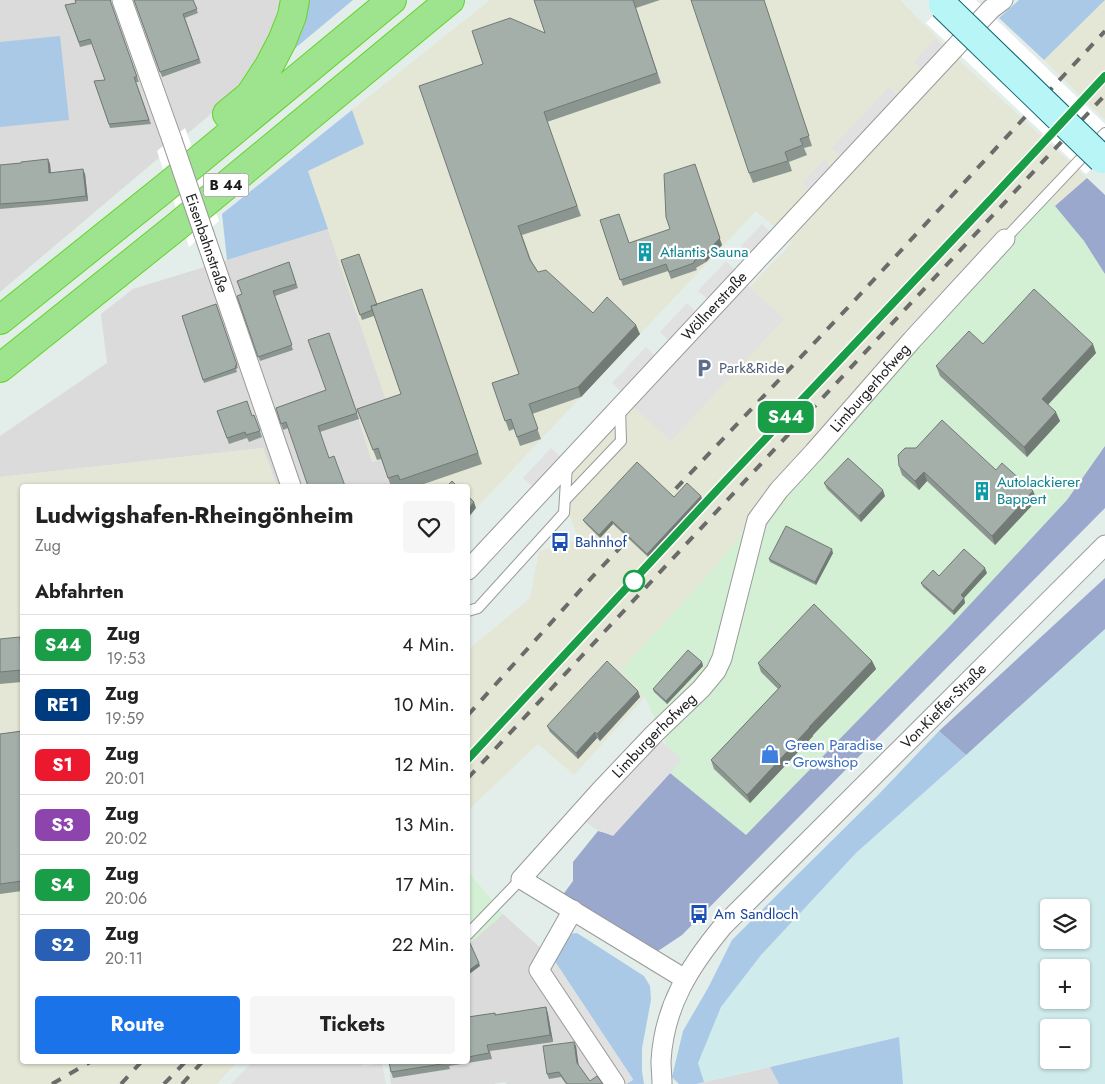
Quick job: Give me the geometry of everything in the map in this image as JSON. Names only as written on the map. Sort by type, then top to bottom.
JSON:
[{"type":"highway","points":[[166,187],[194,142],[250,95],[269,66],[282,41],[292,16],[295,0]]},
{"type":"highway","name":"B 44","points":[[0,320],[166,187],[392,0]]},
{"type":"highway","name":"B 44","points":[[0,368],[176,227],[450,0]]},
{"type":"street","name":"Eisenbahnstraße","points":[[122,0],[290,484]]},
{"type":"street","name":"Wöllnerstraße","points":[[470,568],[973,28],[1002,0]]},
{"type":"street","points":[[943,5],[1104,146]]},
{"type":"street","name":"Limburgerhofweg","points":[[521,879],[600,791],[654,734],[701,689],[716,671],[722,658],[757,520],[779,490],[912,340],[1005,239]]},
{"type":"street","name":"Von-Kieffer-Straße","points":[[662,1084],[661,1062],[664,1036],[670,1012],[685,979],[704,949],[723,926],[1105,545]]},
{"type":"street","points":[[521,879],[685,979]]},
{"type":"street","points":[[572,910],[539,970],[615,1084]]},
{"type":"lane","name":"Limburgerhofweg","points":[[1005,239],[1104,146]]},
{"type":"lane","points":[[564,500],[621,441],[620,406]]},
{"type":"lane","points":[[470,610],[478,608],[564,513],[567,463]]},
{"type":"lane","points":[[470,932],[521,879]]},
{"type":"shaded area","points":[[0,0],[295,0],[282,41],[225,102],[0,292]]},
{"type":"shaded area","points":[[304,0],[353,0],[293,50],[290,48]]},
{"type":"shaded area","points":[[490,0],[900,0],[962,63],[1087,178],[1055,206],[1040,196],[790,466],[719,563],[621,670],[645,697],[574,775],[538,744],[470,808],[470,648],[530,598],[539,551],[579,540],[558,485],[792,243],[756,211],[470,515],[470,484],[398,484],[389,457],[372,462],[359,419],[389,409],[308,171],[363,144],[352,110]]},
{"type":"shaded area","points":[[1019,0],[1105,0],[1044,60],[999,18]]},
{"type":"shaded area","points":[[1105,0],[1105,120],[1044,60]]},
{"type":"shaded area","points":[[60,36],[69,120],[0,127],[0,42]]},
{"type":"shaded area","points":[[935,39],[950,53],[929,76],[914,62]]},
{"type":"shaded area","points":[[889,87],[905,102],[848,162],[832,148]]},
{"type":"shaded area","points":[[352,110],[364,144],[308,171],[328,229],[227,260],[222,214]]},
{"type":"shaded area","points":[[824,160],[837,174],[816,196],[802,183]]},
{"type":"shaded area","points":[[1087,178],[1105,195],[1105,274],[1084,241],[1055,206]]},
{"type":"shaded area","points":[[1040,196],[1055,206],[1084,241],[1105,274],[1105,446],[1067,500],[949,627],[746,835],[670,773],[681,760],[667,746],[645,697],[621,670],[719,563],[790,466]]},
{"type":"shaded area","points":[[762,224],[777,238],[756,260],[741,246]]},
{"type":"shaded area","points":[[328,229],[389,409],[359,420],[372,462],[389,457],[398,484],[276,484],[263,448],[0,477],[0,436],[107,363],[101,314],[133,289]]},
{"type":"shaded area","points":[[726,261],[741,276],[714,305],[698,291]]},
{"type":"shaded area","name":"Park&Ride","points":[[747,285],[784,319],[671,441],[634,407]]},
{"type":"shaded area","points":[[687,303],[702,318],[675,347],[660,332]]},
{"type":"shaded area","points":[[646,347],[661,362],[628,398],[612,383]]},
{"type":"shaded area","points":[[1105,446],[1105,508],[682,935],[655,953],[562,896],[573,881],[573,862],[598,831],[613,835],[670,773],[746,835],[949,627],[1067,500]]},
{"type":"shaded area","points":[[263,448],[276,484],[20,484],[20,1064],[235,1064],[217,1084],[0,1084],[0,477]]},
{"type":"shaded area","points":[[551,448],[567,463],[539,492],[523,478]]},
{"type":"shaded area","points":[[1105,578],[1105,629],[966,755],[939,731]]},
{"type":"shaded area","points":[[1105,629],[1105,1084],[903,1084],[898,1037],[704,1082],[698,1063],[721,1007],[761,955],[856,853]]},
{"type":"shaded area","points":[[939,731],[966,755],[856,853],[761,955],[721,1007],[698,1063],[704,1082],[679,1084],[672,1077],[683,1031],[708,988],[732,940],[879,794]]},
{"type":"shaded area","points":[[654,734],[682,760],[613,836],[595,829],[578,815]]},
{"type":"shaded area","points":[[470,873],[503,914],[470,943]]},
{"type":"shaded area","points":[[503,914],[554,960],[626,1084],[506,1084],[506,1082],[493,1084],[391,1084],[388,1064],[470,1064],[470,943]]},
{"type":"shaded area","points":[[577,933],[644,976],[650,986],[651,1000],[642,1048],[644,1084],[626,1084],[633,1080],[554,960],[567,934]]},
{"type":"shaded area","points":[[554,960],[633,1079],[626,1084],[615,1084],[539,970]]},
{"type":"shaded area","points":[[899,1037],[903,1084],[779,1084],[770,1067]]},
{"type":"shaded area","points":[[250,1064],[362,1064],[362,1067],[382,1064],[386,1084],[231,1084]]},
{"type":"shaded area","points":[[770,1067],[779,1084],[696,1084]]},
{"type":"pier","points":[[948,0],[976,0],[1105,124],[1105,156],[1086,174],[926,23]]},
{"type":"pier","points":[[185,128],[219,221],[189,247],[157,151]]},
{"type":"building","points":[[75,0],[110,0],[137,77],[134,77],[149,120],[109,124],[94,81],[105,80],[90,39],[79,42],[65,5],[76,3]]},
{"type":"building","points":[[134,0],[193,0],[197,9],[183,14],[199,59],[160,72]]},
{"type":"building","points":[[534,0],[633,0],[657,73],[544,112],[577,206],[518,226],[530,260],[538,272],[546,270],[593,313],[607,297],[636,325],[578,387],[529,404],[538,429],[517,437],[511,419],[505,421],[492,383],[519,374],[419,86],[483,64],[472,31],[510,18],[545,33]]},
{"type":"building","points":[[691,0],[764,0],[809,136],[800,139],[803,145],[785,152],[788,161],[749,173]]},
{"type":"building","points":[[48,159],[49,173],[83,169],[86,196],[0,204],[0,165]]},
{"type":"building","points":[[695,164],[720,238],[694,263],[669,272],[666,264],[620,280],[600,220],[619,214],[629,243],[670,229],[666,217],[664,174]]},
{"type":"building","points":[[359,254],[377,305],[371,306],[372,310],[360,315],[341,260]]},
{"type":"building","points":[[289,262],[296,284],[273,291],[292,345],[258,357],[237,296],[242,294],[237,281]]},
{"type":"building","points":[[422,289],[478,453],[400,480],[398,475],[388,478],[378,448],[373,450],[357,409],[401,394],[371,306]]},
{"type":"building","points":[[1034,289],[1093,344],[1042,399],[1056,412],[1024,447],[936,366],[969,331],[983,344]]},
{"type":"building","points":[[216,304],[237,365],[235,366],[236,368],[203,380],[182,316]]},
{"type":"building","points":[[329,333],[357,413],[318,426],[329,458],[334,456],[344,484],[307,484],[286,422],[281,424],[276,408],[326,390],[308,340]]},
{"type":"building","points":[[247,401],[260,431],[246,435],[245,432],[227,438],[217,411]]},
{"type":"building","name":"Autolackierer Bappert","points":[[942,420],[996,470],[1002,463],[1033,491],[992,536],[924,472],[915,481],[899,466],[898,455],[905,448],[916,448]]},
{"type":"building","points":[[848,458],[883,490],[859,516],[824,483]]},
{"type":"building","points":[[637,462],[674,497],[687,483],[701,496],[647,554],[612,521],[599,535],[583,520]]},
{"type":"building","points":[[470,498],[474,502],[470,507]]},
{"type":"building","points":[[786,526],[832,549],[815,582],[769,559]]},
{"type":"building","points":[[964,549],[985,568],[961,595],[964,598],[953,611],[921,583],[933,570],[939,576]]},
{"type":"building","points":[[814,604],[872,661],[747,795],[711,760],[781,686],[758,663]]},
{"type":"building","points":[[20,637],[20,670],[0,672],[0,639]]},
{"type":"building","points":[[688,650],[702,662],[666,701],[653,689]]},
{"type":"building","points":[[607,661],[638,691],[576,753],[547,726]]},
{"type":"building","points":[[20,731],[20,881],[0,884],[0,734]]},
{"type":"building","points":[[470,943],[479,963],[470,970]]},
{"type":"building","points":[[546,1007],[550,1035],[487,1045],[489,1053],[470,1057],[470,1017],[495,1013],[495,1015]]},
{"type":"building","points":[[574,1042],[577,1063],[590,1081],[597,1076],[603,1084],[567,1084],[559,1072],[547,1074],[543,1046]]},
{"type":"building","points":[[390,1064],[442,1064],[391,1072]]},
{"type":"railway","points":[[662,503],[854,301],[1105,31]]},
{"type":"railway","points":[[470,757],[1105,76]]},
{"type":"railway","points":[[470,776],[1105,95]]},
{"type":"railway","points":[[470,713],[638,529]]},
{"type":"railway","points":[[52,1084],[87,1064]]},
{"type":"railway","points":[[121,1084],[139,1064]]},
{"type":"railway","points":[[164,1084],[183,1064]]},
{"type":"railway","points":[[182,1084],[200,1064]]},
{"type":"train","name":"S44","points":[[470,757],[1105,76]]},
{"type":"place","name":"Atlantis Sauna","points":[[645,252]]},
{"type":"place","name":"Park&Ride","points":[[704,368]]},
{"type":"place","name":"Autolackierer Bappert","points":[[982,491]]},
{"type":"place","name":"Bahnhof","points":[[560,542]]},
{"type":"place","name":"Green Paradise - Growshop","points":[[770,754]]},
{"type":"place","name":"Am Sandloch","points":[[699,914]]}]
